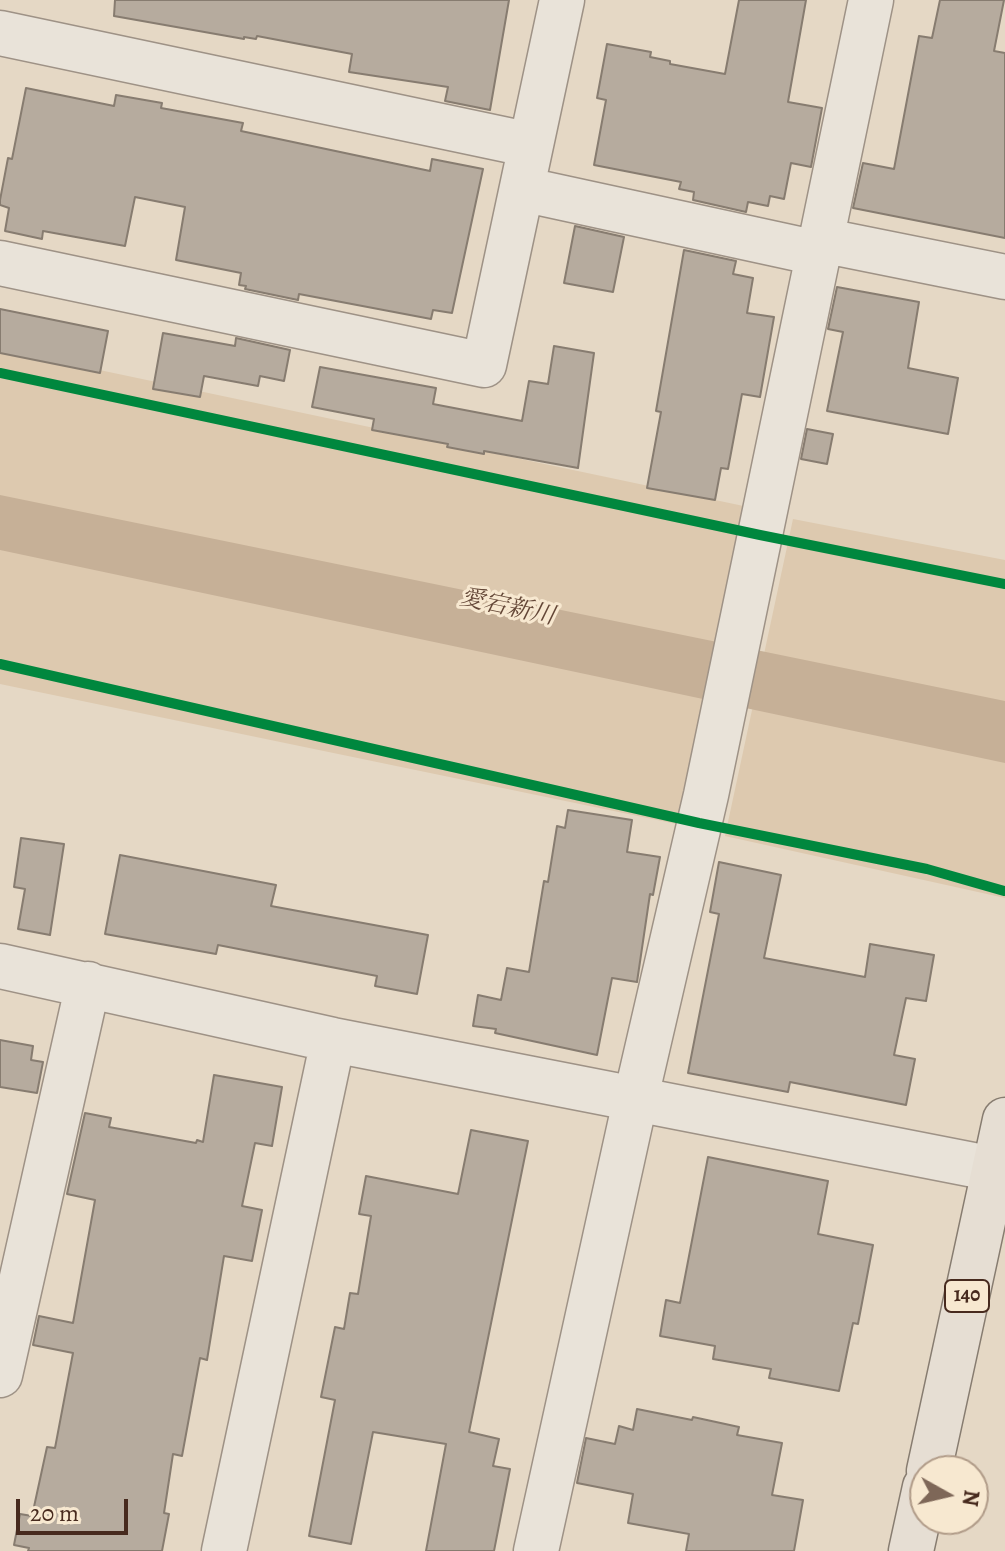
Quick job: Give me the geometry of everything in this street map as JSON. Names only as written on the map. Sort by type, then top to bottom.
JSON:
[{"type":"main road","name":"140","points":[[932,1455],[1005,1120]]},
{"type":"street","points":[[0,263],[484,365],[562,0]]},
{"type":"street","points":[[536,1551],[706,795],[871,0]]},
{"type":"street","points":[[0,33],[531,145]]},
{"type":"street","points":[[522,189],[819,246],[1005,277]]},
{"type":"street","points":[[0,966],[333,1040],[994,1169]]},
{"type":"street","points":[[0,1375],[88,984]]},
{"type":"street","points":[[224,1551],[333,1040]]},
{"type":"shaded area","points":[[0,349],[753,508],[691,827],[0,684]]},
{"type":"shaded area","points":[[793,519],[1005,560],[1005,898],[725,836]]},
{"type":"water","name":"愛宕新川","points":[[0,495],[1005,701],[1005,763],[0,550]]},
{"type":"building","points":[[115,0],[509,0],[490,110],[445,101],[448,87],[349,72],[352,54],[257,36],[256,39],[244,39],[114,16]]},
{"type":"building","points":[[739,0],[806,0],[788,102],[822,108],[811,167],[791,163],[784,199],[770,196],[768,206],[748,202],[746,212],[693,200],[694,192],[679,189],[681,182],[594,165],[606,100],[597,98],[607,44],[651,52],[650,57],[670,61],[670,64],[725,74]]},
{"type":"building","points":[[940,0],[1004,0],[994,51],[1005,53],[1005,238],[853,208],[863,163],[894,169],[919,36],[932,38]]},
{"type":"building","points":[[26,88],[114,106],[116,95],[162,103],[161,108],[243,123],[241,131],[430,171],[432,159],[483,169],[452,313],[433,310],[431,319],[299,294],[298,300],[245,289],[246,286],[239,285],[241,273],[176,260],[185,207],[135,197],[125,246],[43,231],[42,239],[5,231],[9,208],[0,205],[0,200],[8,158],[12,159]]},
{"type":"building","points":[[575,226],[624,237],[613,292],[564,283]]},
{"type":"building","points":[[684,250],[736,261],[733,274],[753,278],[747,313],[774,317],[760,397],[742,394],[728,469],[721,468],[715,500],[647,488],[661,412],[656,411]]},
{"type":"building","points":[[837,287],[919,302],[908,368],[958,378],[948,434],[827,411],[843,332],[828,329]]},
{"type":"building","points":[[0,309],[108,331],[100,373],[0,353]]},
{"type":"building","points":[[163,333],[235,346],[236,338],[290,350],[284,381],[260,376],[258,386],[204,376],[200,397],[153,389]]},
{"type":"building","points":[[554,346],[594,353],[578,468],[484,451],[484,454],[372,430],[374,419],[312,407],[320,367],[436,388],[433,404],[522,421],[529,381],[548,384]]},
{"type":"building","points":[[807,429],[833,434],[827,464],[801,459]]},
{"type":"building","points":[[568,810],[632,820],[627,852],[660,857],[653,895],[650,894],[637,982],[612,978],[597,1055],[473,1026],[478,995],[501,1000],[507,968],[529,972],[544,881],[548,882],[557,826],[565,828]]},
{"type":"building","points":[[21,838],[64,844],[50,935],[18,929],[25,889],[14,887]]},
{"type":"building","points":[[120,855],[276,885],[271,906],[428,935],[417,994],[375,986],[377,976],[218,945],[216,954],[105,934]]},
{"type":"building","points":[[719,862],[781,875],[764,958],[865,977],[870,944],[934,955],[926,1001],[906,998],[894,1055],[915,1059],[906,1105],[790,1082],[788,1092],[688,1073],[719,914],[710,912]]},
{"type":"building","points":[[0,1040],[33,1046],[31,1060],[43,1062],[37,1093],[0,1087]]},
{"type":"building","points":[[214,1075],[282,1087],[272,1146],[255,1143],[242,1206],[262,1210],[252,1261],[224,1256],[207,1360],[200,1358],[182,1456],[173,1454],[164,1513],[169,1514],[162,1551],[28,1551],[29,1548],[14,1545],[20,1514],[32,1516],[47,1447],[55,1448],[73,1353],[33,1345],[39,1316],[73,1323],[95,1200],[67,1194],[85,1113],[111,1118],[109,1127],[203,1142]]},
{"type":"building","points":[[471,1130],[528,1141],[469,1432],[499,1439],[493,1466],[510,1469],[494,1551],[426,1551],[446,1444],[373,1432],[351,1544],[309,1536],[335,1400],[321,1397],[335,1327],[344,1329],[350,1293],[358,1294],[371,1216],[359,1214],[366,1176],[458,1194]]},
{"type":"building","points":[[708,1157],[828,1181],[818,1234],[873,1245],[858,1324],[853,1323],[839,1391],[769,1378],[771,1369],[713,1359],[715,1346],[660,1336],[666,1300],[680,1303]]},
{"type":"building","points":[[637,1409],[739,1427],[737,1435],[782,1443],[772,1495],[803,1500],[794,1551],[686,1551],[689,1534],[628,1523],[633,1494],[577,1483],[586,1438],[615,1444],[619,1426],[633,1430]]},
{"type":"cycle path","points":[[0,373],[1005,584]]},
{"type":"cycle path","points":[[0,664],[699,823],[927,869],[1004,891]]}]
